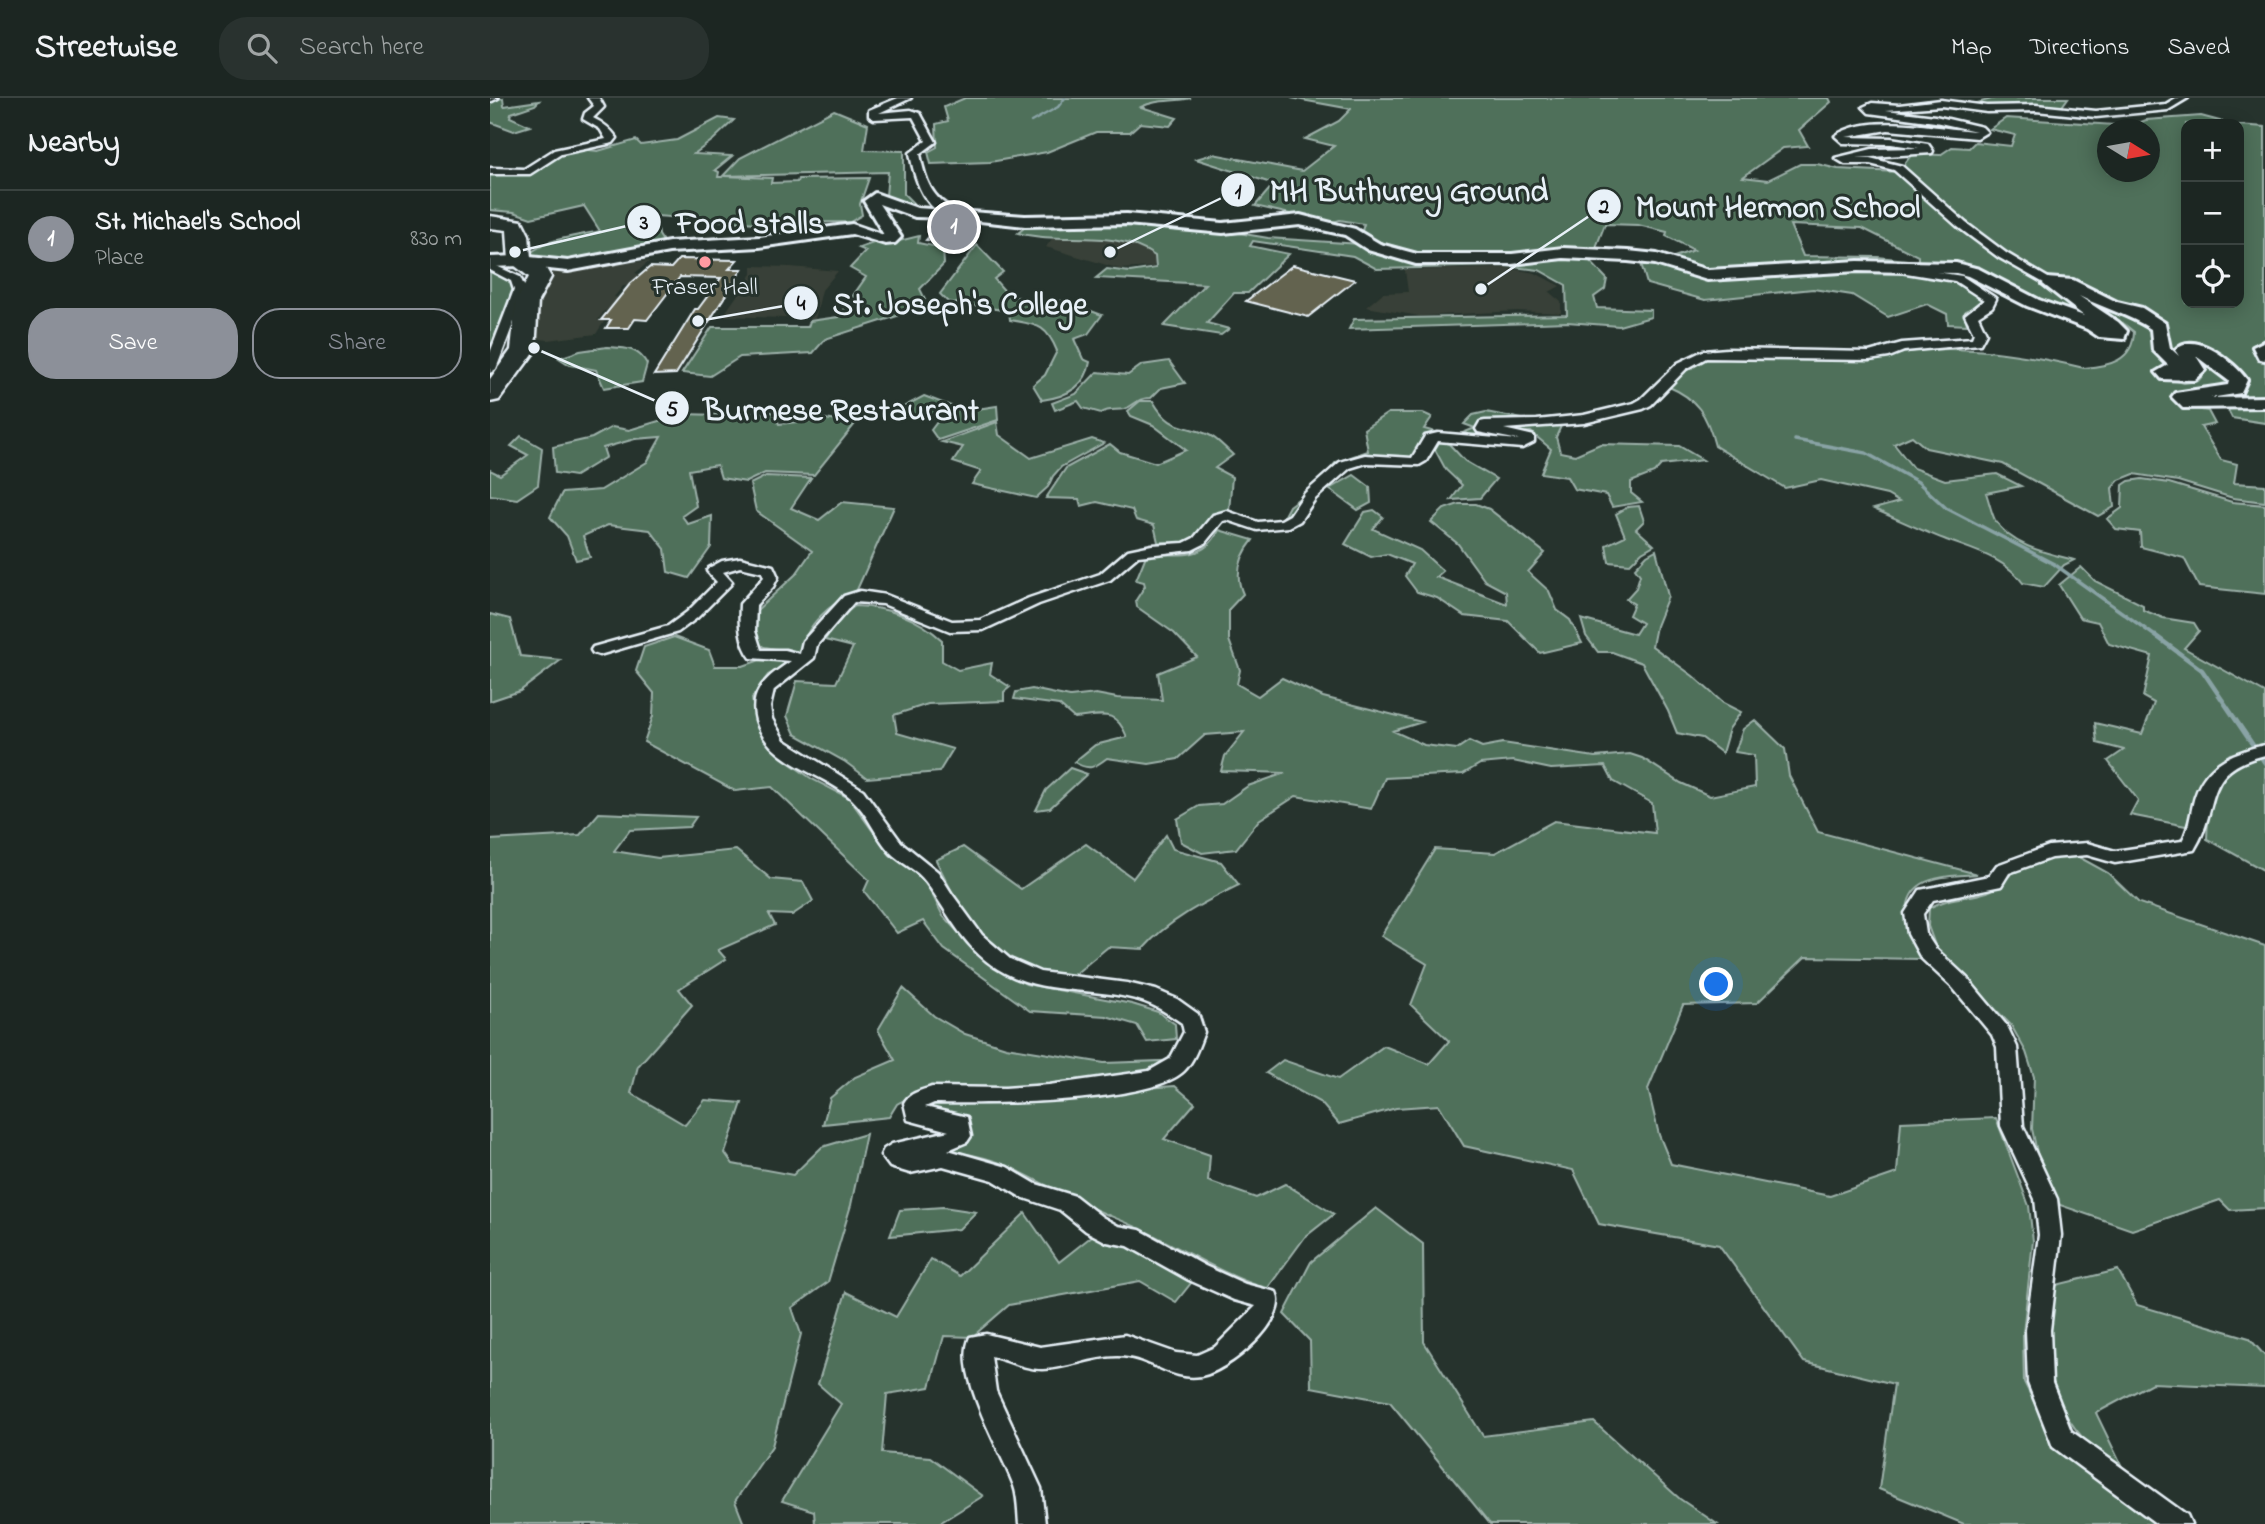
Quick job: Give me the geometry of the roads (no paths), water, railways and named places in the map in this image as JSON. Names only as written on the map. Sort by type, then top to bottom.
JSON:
[{"type":"highway","points":[[490,222],[515,225],[519,235],[520,261],[536,270],[540,279],[527,301],[523,352],[490,395]]},
{"type":"main road","points":[[490,264],[520,261],[568,266],[669,247],[760,242],[852,229],[859,229],[882,240],[890,240],[892,237],[872,205],[871,201],[875,197],[915,212],[953,213],[1025,221],[1127,219],[1223,228],[1300,220],[1336,227],[1374,247],[1401,256],[1434,260],[1512,259],[1563,253],[1628,256],[1657,259],[1707,275],[1858,266],[1965,270],[2051,310],[2093,325],[2105,333],[2118,335],[2119,331],[2113,324],[2088,311],[2068,293],[2051,284],[2052,281],[2058,280],[2067,283],[2103,302],[2148,317],[2159,327],[2162,350],[2180,366],[2165,372],[2168,375],[2188,376],[2196,370],[2186,357],[2185,350],[2189,348],[2201,352],[2233,373],[2238,380],[2235,389],[2181,397],[2185,402],[2195,405],[2265,402]]},
{"type":"main road","points":[[2265,346],[2262,348],[2265,355]]},
{"type":"street","points":[[490,172],[526,172],[546,157],[558,152],[609,141],[612,138],[608,131],[588,119],[598,107],[598,102],[593,98]]},
{"type":"street","points":[[906,98],[872,112],[874,116],[911,113],[917,115],[931,142],[915,153],[920,183],[940,206],[953,213]]},
{"type":"street","points":[[1964,98],[1971,101],[1974,108]]},
{"type":"street","points":[[2051,284],[2003,256],[1962,225],[1898,168],[1870,162],[1845,162],[1840,158],[1872,152],[1928,151],[1924,146],[1840,138],[1853,132],[1926,128],[1977,135],[1982,132],[1935,119],[1872,111],[1868,107],[1872,106],[1899,108],[1941,103],[1974,108],[2036,108],[2096,114],[2168,107],[2183,98]]},
{"type":"street","points":[[490,264],[516,279],[520,290],[490,369]]},
{"type":"street","points":[[1032,1524],[1028,1488],[984,1391],[978,1344],[990,1343],[1016,1356],[1041,1358],[1127,1346],[1187,1366],[1208,1364],[1228,1349],[1267,1310],[1268,1299],[1242,1293],[1197,1273],[1132,1237],[1115,1235],[1094,1224],[1067,1203],[1029,1191],[999,1173],[943,1157],[910,1164],[898,1161],[892,1155],[902,1148],[951,1141],[960,1136],[960,1122],[915,1114],[914,1103],[932,1095],[1005,1096],[1049,1093],[1153,1079],[1177,1065],[1188,1048],[1194,1032],[1191,1019],[1157,996],[1044,979],[1016,971],[992,957],[972,936],[932,877],[896,847],[857,794],[806,765],[789,752],[769,730],[764,722],[761,701],[773,677],[790,670],[803,660],[816,635],[849,598],[875,597],[950,626],[984,625],[1034,601],[1105,576],[1133,553],[1152,548],[1187,547],[1199,541],[1218,518],[1227,515],[1257,526],[1284,524],[1295,519],[1310,496],[1345,465],[1381,458],[1414,462],[1421,458],[1430,439],[1438,436],[1522,444],[1529,439],[1483,429],[1485,425],[1492,424],[1514,426],[1584,419],[1638,406],[1646,402],[1682,366],[1703,355],[1727,352],[1869,356],[1885,354],[1902,347],[1976,341],[1980,333],[1971,315],[1988,304],[1990,299],[1971,285],[1941,274],[1858,266]]},
{"type":"street","points":[[599,650],[673,629],[692,615],[725,582],[714,571],[725,562],[739,560],[768,569],[771,577],[768,584],[748,604],[752,649],[757,654],[803,660]]},
{"type":"street","points":[[2178,1524],[2062,1439],[2040,1383],[2038,1330],[2050,1235],[2046,1199],[2012,1126],[2007,1047],[2000,1031],[1960,983],[1928,953],[1917,934],[1914,913],[1927,895],[1995,881],[2003,869],[2049,852],[2087,849],[2115,856],[2188,846],[2199,830],[2203,800],[2212,776],[2235,757],[2265,750]]},
{"type":"waterway","points":[[1031,122],[1058,107],[1065,98]]},
{"type":"waterway","points":[[1795,440],[1866,453],[1918,482],[1946,508],[2054,564],[2158,638]]},
{"type":"waterway","points":[[2156,636],[2202,670],[2265,763]]},
{"type":"place","name":"St. Michael's School","points":[[954,227]]},
{"type":"place","name":"Food stalls","points":[[515,252]]},
{"type":"place","name":"MH Buthurey Ground","points":[[1110,252]]},
{"type":"place","name":"Fraser Hall","points":[[705,262]]},
{"type":"place","name":"Mount Hermon School","points":[[1481,289]]},
{"type":"place","name":"St. Joseph's College","points":[[698,321]]},
{"type":"place","name":"Burmese Restaurant","points":[[534,348]]}]
